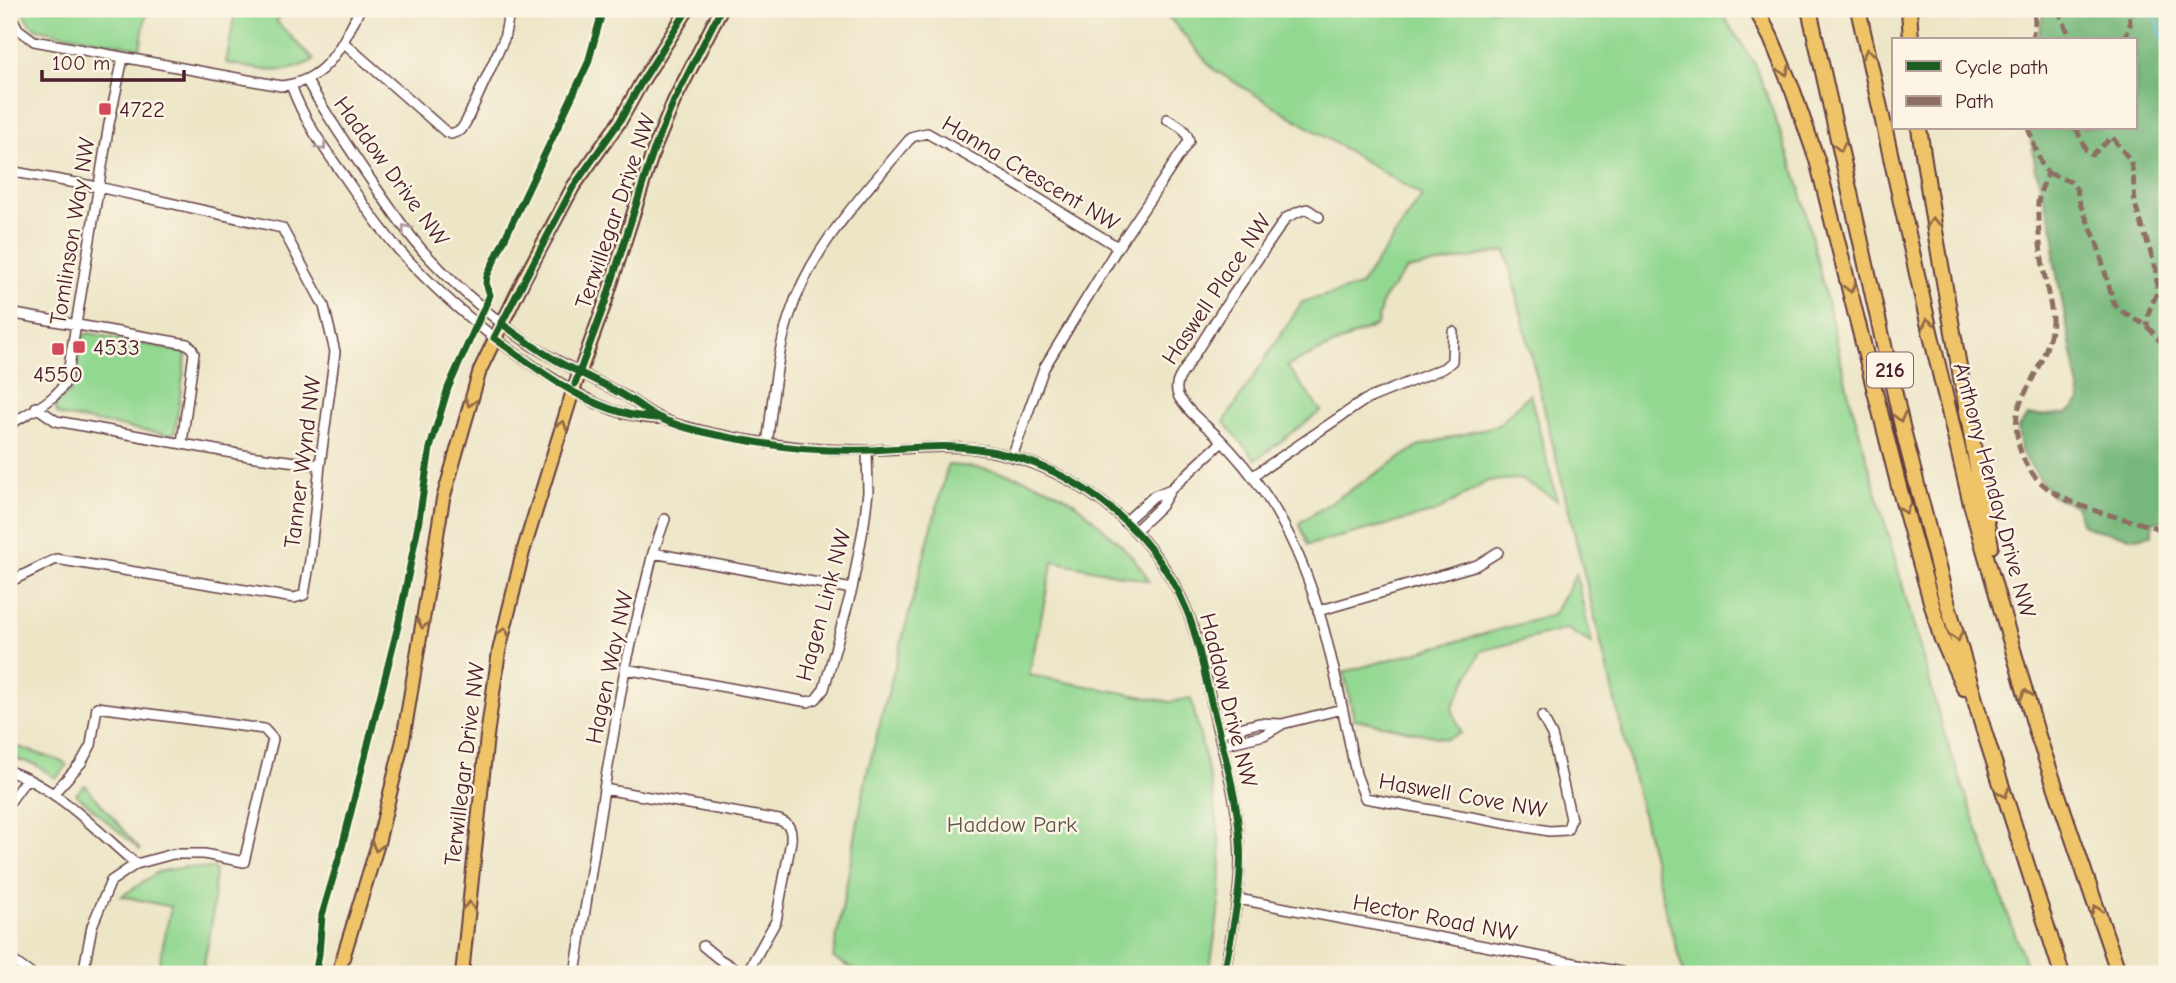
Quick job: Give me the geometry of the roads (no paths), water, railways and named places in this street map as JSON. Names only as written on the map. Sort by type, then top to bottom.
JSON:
[{"type":"highway","points":[[1756,9],[1793,91],[1817,160],[1900,491],[1941,637],[1983,728]]},
{"type":"highway","name":"216","points":[[1808,9],[1902,426],[1944,591],[1983,728],[2062,974]]},
{"type":"highway","name":"Anthony Henday Drive NW","points":[[1858,9],[1971,504],[2037,733],[2119,974]]},
{"type":"highway","points":[[1909,9],[1911,38]]},
{"type":"highway","points":[[1919,130],[2000,603]]},
{"type":"main road","name":"Terwillegar Drive NW","points":[[338,974],[377,847],[403,740],[443,499],[473,390],[501,323],[573,187],[620,121],[688,9]]},
{"type":"main road","name":"Terwillegar Drive NW","points":[[461,974],[499,651],[523,552],[573,391],[605,303],[653,152],[674,101],[721,9]]},
{"type":"street","points":[[9,13],[18,29],[34,41],[266,84],[291,85],[307,81],[326,66],[343,42],[359,9]]},
{"type":"street","points":[[343,42],[451,134],[461,130],[466,122],[504,38],[510,9]]},
{"type":"street","name":"Tomlinson Way NW","points":[[9,425],[55,396],[66,379],[123,58]]},
{"type":"street","name":"Haddow Drive NW","points":[[307,81],[354,156],[420,248],[463,291],[501,323],[556,361],[624,396],[660,419]]},
{"type":"street","name":"Haddow Drive NW","points":[[291,85],[313,134],[397,247],[441,294],[494,338],[594,403],[638,418],[660,419],[702,431],[797,448],[867,450],[959,447],[1012,457],[1050,470],[1076,484],[1108,506],[1135,531],[1169,575],[1187,611],[1199,647],[1222,745],[1238,825],[1240,862],[1238,899],[1224,974]]},
{"type":"street","points":[[1118,247],[1189,141],[1188,133],[1167,119]]},
{"type":"street","name":"Hanna Crescent NW","points":[[767,444],[785,330],[804,279],[831,233],[914,136],[927,133],[1118,247],[1044,368],[1012,457]]},
{"type":"street","name":"Tanner Wynd NW","points":[[9,171],[98,187],[284,230],[324,306],[335,352],[304,595],[294,598],[56,559],[10,577]]},
{"type":"street","name":"Haswell Place NW","points":[[1223,442],[1182,402],[1177,394],[1177,383],[1222,310],[1286,218],[1307,209],[1319,217]]},
{"type":"street","points":[[9,313],[187,344],[191,347],[194,353],[182,443]]},
{"type":"street","points":[[1253,476],[1365,400],[1444,368],[1452,360],[1453,332]]},
{"type":"street","points":[[36,407],[56,421],[249,456],[320,465]]},
{"type":"street","points":[[1135,531],[1161,506],[1171,489],[1223,442],[1253,476],[1291,537],[1318,611],[1342,709],[1282,724],[1264,734],[1222,745]]},
{"type":"street","name":"Hagen Link NW","points":[[625,669],[813,701],[824,689],[852,589],[867,507],[867,450]]},
{"type":"street","points":[[1125,522],[1154,496],[1171,489]]},
{"type":"street","name":"Hagen Way NW","points":[[575,974],[625,669],[653,553],[665,519]]},
{"type":"street","points":[[1318,611],[1477,565],[1498,552]]},
{"type":"street","points":[[653,553],[852,589]]},
{"type":"street","points":[[54,793],[80,763],[91,745],[97,706],[264,729],[273,739],[244,862],[204,854],[173,855],[136,864],[111,881],[92,926],[83,974]]},
{"type":"street","name":"Haswell Cove NW","points":[[1342,709],[1356,774],[1365,797],[1560,832],[1567,830],[1572,819],[1552,735],[1542,716]]},
{"type":"street","points":[[1219,733],[1259,723],[1282,724]]},
{"type":"street","points":[[9,772],[27,778],[54,793],[136,864]]},
{"type":"street","points":[[9,803],[27,778]]},
{"type":"street","points":[[604,789],[779,820],[788,825],[792,834],[776,921],[745,974],[719,959],[704,946]]},
{"type":"street","name":"Hector Road NW","points":[[1238,899],[1622,974]]},
{"type":"street","points":[[9,958],[31,974]]},
{"type":"waterway","points":[[2153,9],[2167,52]]},
{"type":"place","name":"4722","points":[[105,109]]},
{"type":"place","name":"4533","points":[[79,347]]},
{"type":"place","name":"4550","points":[[58,349]]},
{"type":"park label","name":"Haddow Park","points":[[1012,824]]}]
